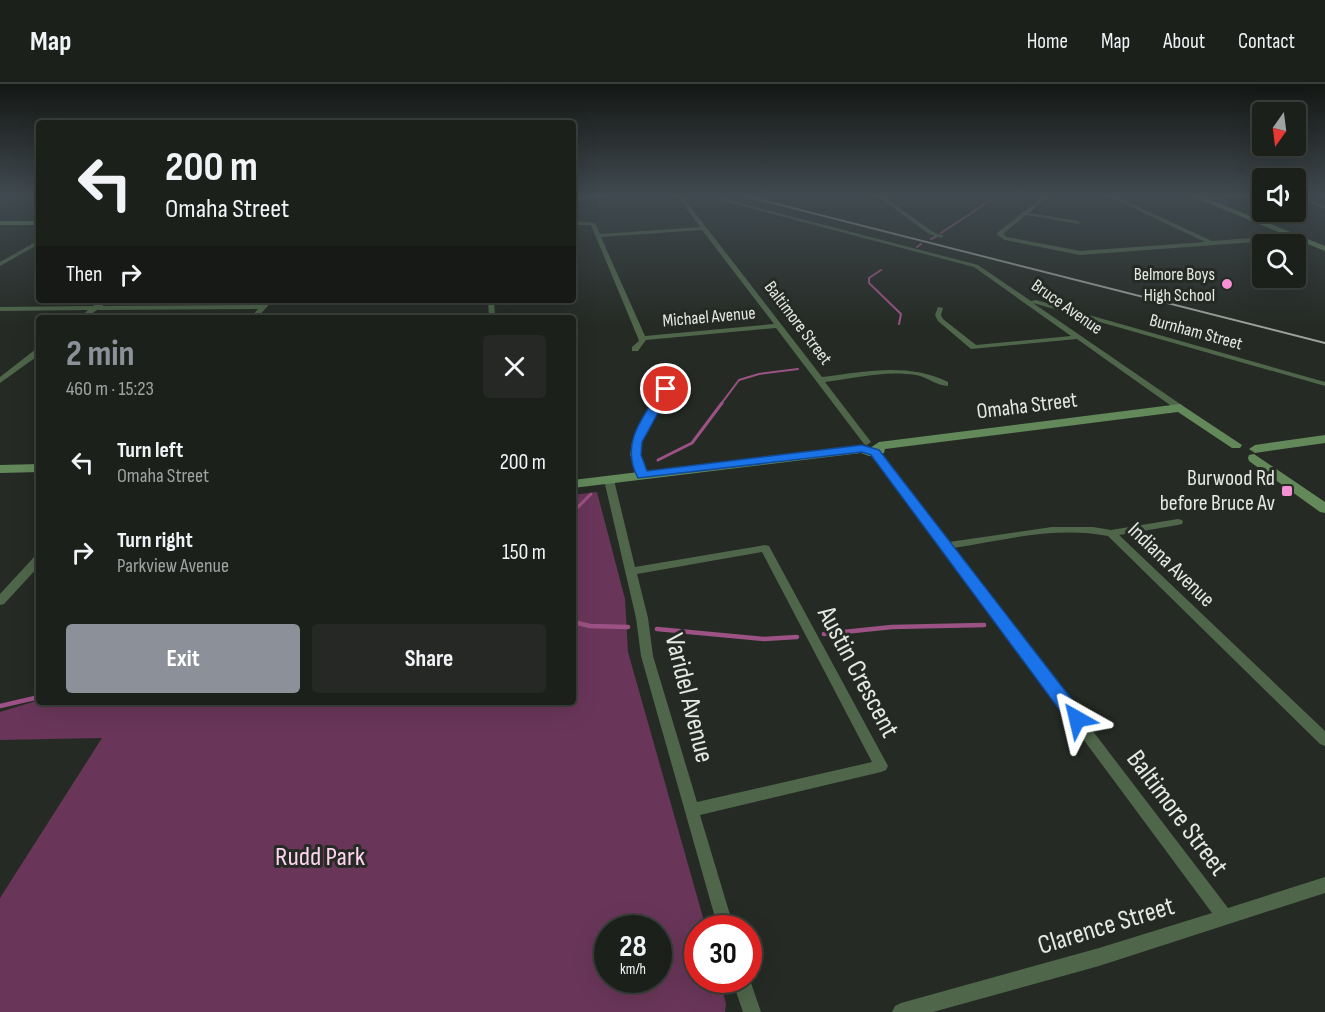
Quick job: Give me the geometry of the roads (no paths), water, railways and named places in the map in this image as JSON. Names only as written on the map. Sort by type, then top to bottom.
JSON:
[{"type":"street","name":"Michael Avenue","points":[[599,239],[643,341],[635,349]]},
{"type":"street","name":"Baltimore Street","points":[[713,239],[1224,916]]},
{"type":"street","name":"Bruce Avenue","points":[[873,239],[976,266],[1236,445],[1233,449],[1236,453],[1255,454]]},
{"type":"street","points":[[1010,239],[1080,253],[1252,241]]},
{"type":"street","points":[[1203,239],[1213,244]]},
{"type":"street","points":[[1306,242],[1325,249]]},
{"type":"street","points":[[0,264],[36,244]]},
{"type":"street","name":"Burnham Street","points":[[1024,299],[1325,384]]},
{"type":"street","points":[[85,315],[102,303]]},
{"type":"street","points":[[256,315],[267,303]]},
{"type":"street","points":[[0,309],[264,307]]},
{"type":"street","points":[[940,308],[940,320],[974,347],[1079,337]]},
{"type":"street","points":[[1048,315],[1072,313]]},
{"type":"street","points":[[0,315],[36,315]]},
{"type":"street","name":"Michael Avenue","points":[[642,338],[778,326]]},
{"type":"street","points":[[0,381],[36,353]]},
{"type":"street","points":[[820,380],[913,371],[931,375],[945,384]]},
{"type":"street","points":[[642,475],[635,455],[636,442],[666,389]]},
{"type":"street","name":"Omaha Street","points":[[576,484],[1180,408]]},
{"type":"street","points":[[1255,454],[1325,439]]},
{"type":"street","points":[[1255,454],[1325,509]]},
{"type":"street","points":[[0,469],[36,468]]},
{"type":"street","name":"Varidel Avenue","points":[[609,480],[632,571],[647,656],[722,915]]},
{"type":"street","points":[[1110,533],[1178,522]]},
{"type":"street","name":"Indiana Avenue","points":[[946,546],[1066,529],[1095,529],[1110,533],[1325,740]]},
{"type":"street","name":"Austin Crescent","points":[[632,571],[765,548],[881,766],[691,810]]},
{"type":"street","points":[[0,601],[36,562]]},
{"type":"street","name":"Clarence Street","points":[[901,1012],[1099,957],[1325,885]]},
{"type":"street","points":[[745,993],[752,1012]]},
{"type":"waterway","points":[[917,247],[921,244]]},
{"type":"waterway","points":[[881,270],[869,278],[869,283],[901,314],[899,324]]},
{"type":"waterway","points":[[721,404],[739,380],[759,374],[798,369]]},
{"type":"waterway","points":[[658,460],[692,443],[722,403]]},
{"type":"waterway","points":[[576,509],[591,494]]},
{"type":"waterway","points":[[576,623],[590,626],[628,627]]},
{"type":"waterway","points":[[824,634],[892,627],[984,625]]},
{"type":"waterway","points":[[657,629],[764,639],[797,637]]},
{"type":"waterway","points":[[0,706],[36,698]]},
{"type":"railway","points":[[916,239],[1325,343]]},
{"type":"place","name":"Belmore Boys High School","points":[[1227,284]]},
{"type":"place","name":"Burwood Rd before Bruce Av","points":[[1287,491]]},
{"type":"park label","name":"Rudd Park","points":[[320,857]]}]
